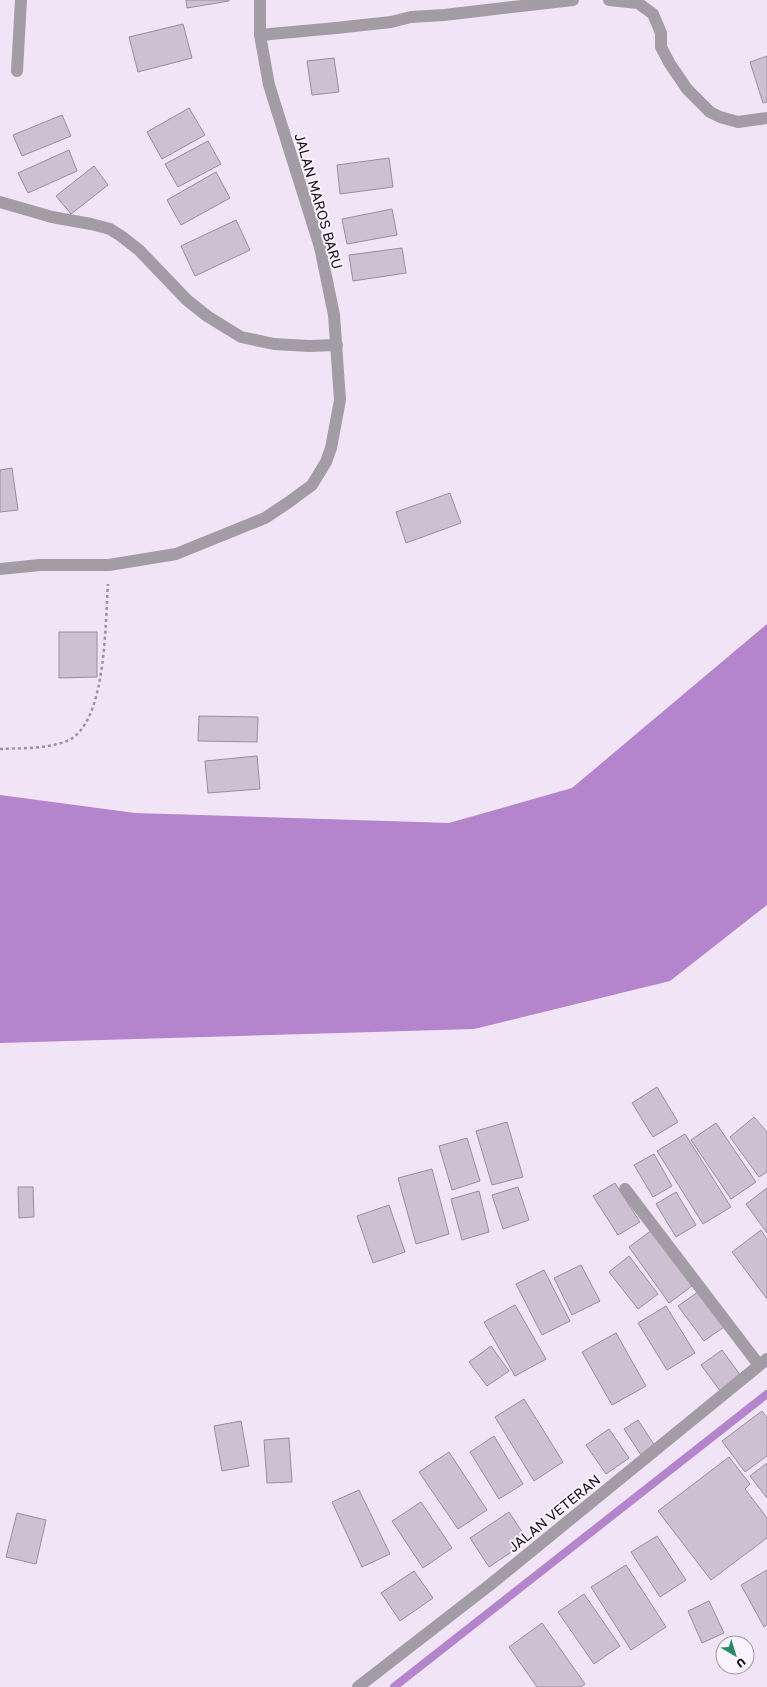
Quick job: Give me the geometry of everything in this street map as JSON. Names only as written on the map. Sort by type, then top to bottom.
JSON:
[{"type":"street","points":[[17,71],[21,0]]},
{"type":"street","name":"JALAN MAROS BARU","points":[[0,569],[40,565],[109,565],[176,554],[265,518],[289,502],[312,484],[318,476],[331,448],[340,400],[334,315],[320,247],[269,85],[260,35],[260,0]]},
{"type":"street","points":[[260,35],[391,22],[411,17],[444,15],[572,0]]},
{"type":"street","points":[[609,0],[638,3],[653,14],[661,33],[661,47],[670,64],[686,89],[710,112],[720,117],[738,122],[767,118]]},
{"type":"street","points":[[0,202],[52,217],[110,229],[139,250],[187,300],[207,316],[241,338],[274,344],[309,346],[337,345]]},
{"type":"street","points":[[625,1189],[763,1362]]},
{"type":"street","name":"JALAN VETERAN","points":[[358,1687],[491,1584],[763,1362]]},
{"type":"path","points":[[0,749],[54,745],[68,740],[79,733],[85,726],[98,693],[100,680],[109,565]]},
{"type":"shaded area","points":[[767,624],[767,905],[670,981],[474,1029],[0,1043],[0,795],[135,813],[449,823],[572,788]]},
{"type":"building","points":[[186,0],[229,0],[229,1],[187,8]]},
{"type":"building","points":[[183,24],[192,58],[138,72],[129,37]]},
{"type":"building","points":[[767,56],[767,102],[763,103],[750,62]]},
{"type":"building","points":[[334,58],[339,92],[312,95],[307,61]]},
{"type":"building","points":[[189,108],[205,135],[162,159],[147,132]]},
{"type":"building","points":[[62,115],[71,136],[22,156],[13,135]]},
{"type":"building","points":[[208,141],[221,164],[178,187],[165,164]]},
{"type":"building","points":[[69,150],[77,171],[28,193],[18,173]]},
{"type":"building","points":[[389,158],[393,187],[340,194],[337,165]]},
{"type":"building","points":[[94,166],[108,185],[71,214],[56,196]]},
{"type":"building","points":[[216,172],[230,198],[181,225],[167,200]]},
{"type":"building","points":[[392,209],[397,235],[347,244],[342,219]]},
{"type":"building","points":[[236,220],[250,250],[195,276],[181,246]]},
{"type":"building","points":[[402,248],[406,273],[353,281],[349,255]]},
{"type":"building","points":[[12,468],[18,510],[0,512],[0,470]]},
{"type":"building","points":[[450,493],[461,523],[406,543],[396,512]]},
{"type":"building","points":[[59,632],[97,632],[97,677],[59,678]]},
{"type":"building","points":[[199,716],[258,717],[257,742],[198,741]]},
{"type":"building","points":[[257,756],[260,789],[208,793],[205,761]]},
{"type":"building","points":[[657,1087],[678,1122],[653,1137],[632,1103]]},
{"type":"building","points":[[754,1117],[767,1132],[767,1172],[759,1177],[730,1137]]},
{"type":"building","points":[[507,1122],[523,1177],[492,1185],[476,1131]]},
{"type":"building","points":[[716,1123],[756,1182],[731,1199],[691,1140]]},
{"type":"building","points":[[685,1134],[731,1207],[703,1224],[657,1151]]},
{"type":"building","points":[[467,1138],[480,1181],[452,1190],[439,1146]]},
{"type":"building","points":[[654,1154],[672,1186],[653,1197],[634,1165]]},
{"type":"building","points":[[432,1169],[449,1234],[416,1244],[398,1178]]},
{"type":"building","points":[[615,1183],[640,1222],[618,1235],[593,1196]]},
{"type":"building","points":[[18,1187],[33,1187],[34,1217],[19,1218]]},
{"type":"building","points":[[518,1187],[529,1220],[503,1229],[492,1195]]},
{"type":"building","points":[[767,1188],[767,1233],[746,1204]]},
{"type":"building","points":[[479,1191],[489,1232],[462,1240],[451,1199]]},
{"type":"building","points":[[676,1192],[696,1225],[676,1237],[656,1204]]},
{"type":"building","points":[[389,1205],[405,1252],[373,1263],[357,1216]]},
{"type":"building","points":[[652,1230],[692,1286],[669,1303],[629,1247]]},
{"type":"building","points":[[761,1230],[767,1239],[767,1299],[732,1252]]},
{"type":"building","points":[[629,1256],[658,1294],[638,1309],[609,1272]]},
{"type":"building","points":[[581,1265],[600,1301],[572,1315],[554,1278]]},
{"type":"building","points":[[544,1270],[570,1321],[542,1335],[516,1284]]},
{"type":"building","points":[[698,1292],[724,1327],[704,1341],[678,1306]]},
{"type":"building","points":[[515,1305],[546,1359],[515,1376],[484,1322]]},
{"type":"building","points":[[666,1306],[695,1353],[667,1370],[638,1323]]},
{"type":"building","points":[[616,1333],[646,1386],[612,1405],[582,1352]]},
{"type":"building","points":[[491,1346],[509,1371],[487,1386],[469,1362]]},
{"type":"building","points":[[722,1350],[741,1376],[721,1392],[701,1365]]},
{"type":"building","points":[[524,1399],[563,1462],[534,1481],[495,1417]]},
{"type":"building","points":[[762,1411],[767,1418],[767,1456],[745,1472],[722,1441]]},
{"type":"building","points":[[638,1420],[655,1446],[641,1455],[624,1429]]},
{"type":"building","points":[[241,1421],[249,1466],[222,1471],[214,1426]]},
{"type":"building","points":[[609,1429],[629,1458],[606,1474],[586,1445]]},
{"type":"building","points":[[494,1436],[523,1484],[499,1499],[470,1452]]},
{"type":"building","points":[[289,1438],[292,1482],[267,1483],[264,1440]]},
{"type":"building","points":[[449,1452],[487,1510],[458,1529],[419,1472]]},
{"type":"building","points":[[729,1457],[750,1484],[745,1489],[767,1518],[767,1538],[711,1580],[658,1511]]},
{"type":"building","points":[[767,1463],[767,1498],[750,1476]]},
{"type":"building","points":[[359,1490],[390,1554],[362,1567],[332,1502]]},
{"type":"building","points":[[421,1502],[452,1548],[423,1568],[392,1521]]},
{"type":"building","points":[[509,1512],[528,1541],[489,1567],[470,1538]]},
{"type":"building","points":[[17,1513],[46,1520],[36,1564],[6,1557]]},
{"type":"building","points":[[657,1536],[686,1580],[660,1597],[631,1552]]},
{"type":"building","points":[[626,1565],[666,1627],[631,1650],[591,1587]]},
{"type":"building","points":[[767,1570],[767,1625],[764,1627],[741,1585]]},
{"type":"building","points":[[414,1571],[433,1598],[400,1621],[381,1593]]},
{"type":"building","points":[[584,1594],[620,1646],[594,1664],[558,1612]]},
{"type":"building","points":[[709,1601],[724,1633],[715,1635],[715,1637],[702,1643],[688,1611]]},
{"type":"building","points":[[542,1623],[585,1684],[581,1687],[537,1687],[509,1647]]},
{"type":"waterway","points":[[394,1687],[767,1394]]}]
